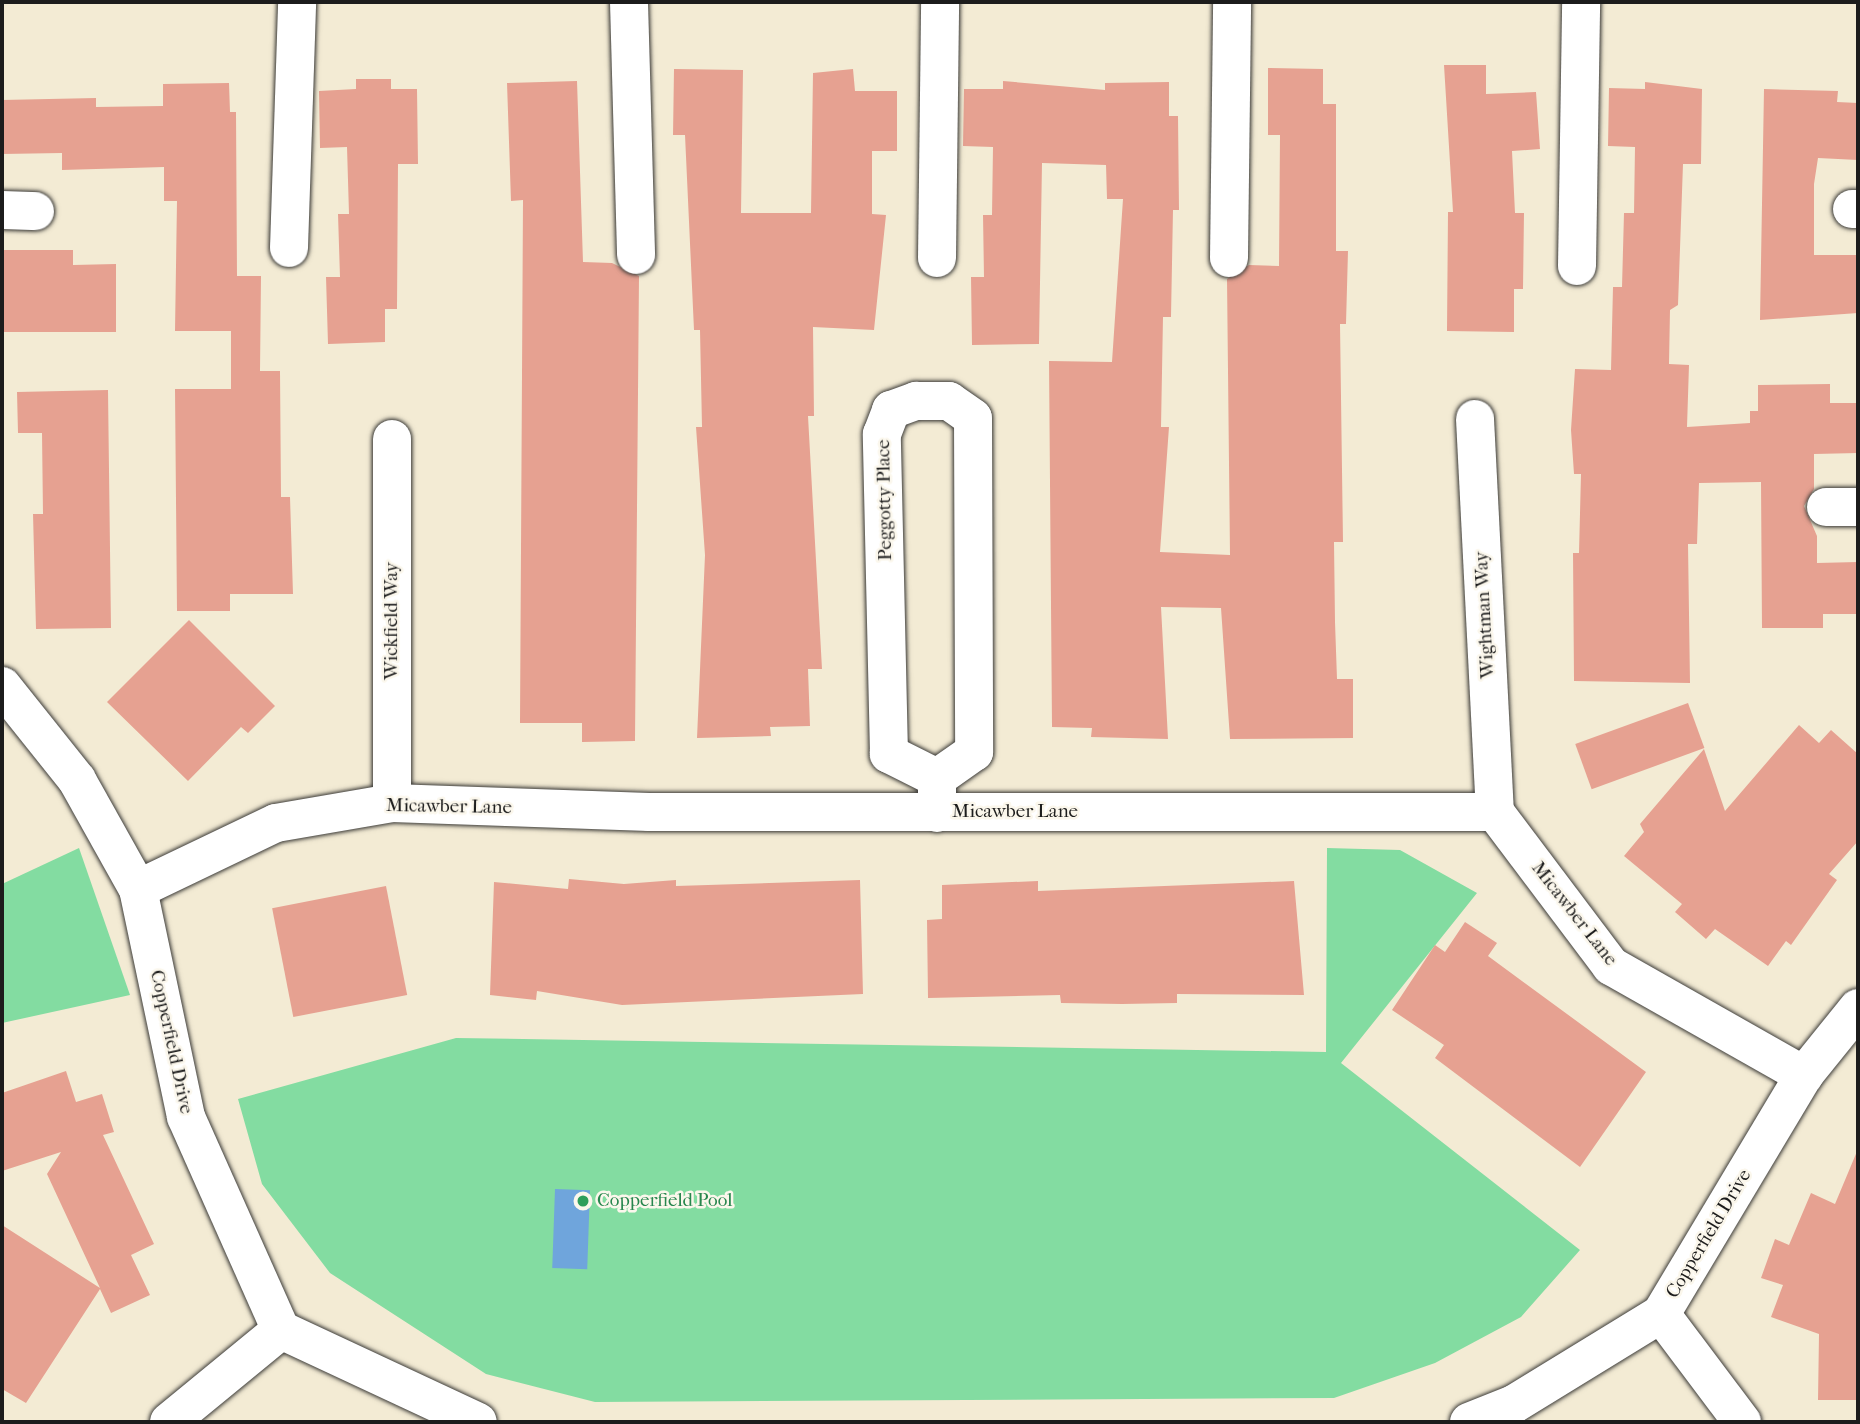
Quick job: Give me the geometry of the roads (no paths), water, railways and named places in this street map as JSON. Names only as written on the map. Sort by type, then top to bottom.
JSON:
[{"type":"street","points":[[289,248],[297,2]]},
{"type":"street","points":[[629,2],[636,255]]},
{"type":"street","points":[[937,258],[940,2]]},
{"type":"street","points":[[1229,258],[1232,2]]},
{"type":"street","points":[[1577,266],[1581,2]]},
{"type":"street","name":"Peggotty Place","points":[[916,401],[949,401],[973,418],[974,752],[937,795],[889,754],[882,434],[891,410],[916,401]]},
{"type":"street","name":"Wightman Way","points":[[1475,419],[1495,812]]},
{"type":"street","name":"Wickfield Way","points":[[392,439],[392,803]]},
{"type":"street","name":"Copperfield Drive","points":[[2,686],[77,780],[138,889],[186,1117],[281,1330]]},
{"type":"street","name":"Micawber Lane","points":[[138,889],[276,823],[392,803],[937,795],[1495,812],[1611,966],[1804,1075]]},
{"type":"street","name":"Copperfield Drive","points":[[1469,1422],[1514,1404],[1661,1314],[1804,1075],[1858,1008]]},
{"type":"street","points":[[1661,1314],[1742,1422]]},
{"type":"street","points":[[169,1422],[281,1330],[478,1422]]},
{"type":"water","points":[[555,1189],[590,1190],[587,1269],[552,1268]]},
{"type":"place","name":"Copperfield Pool","points":[[583,1201]]}]
